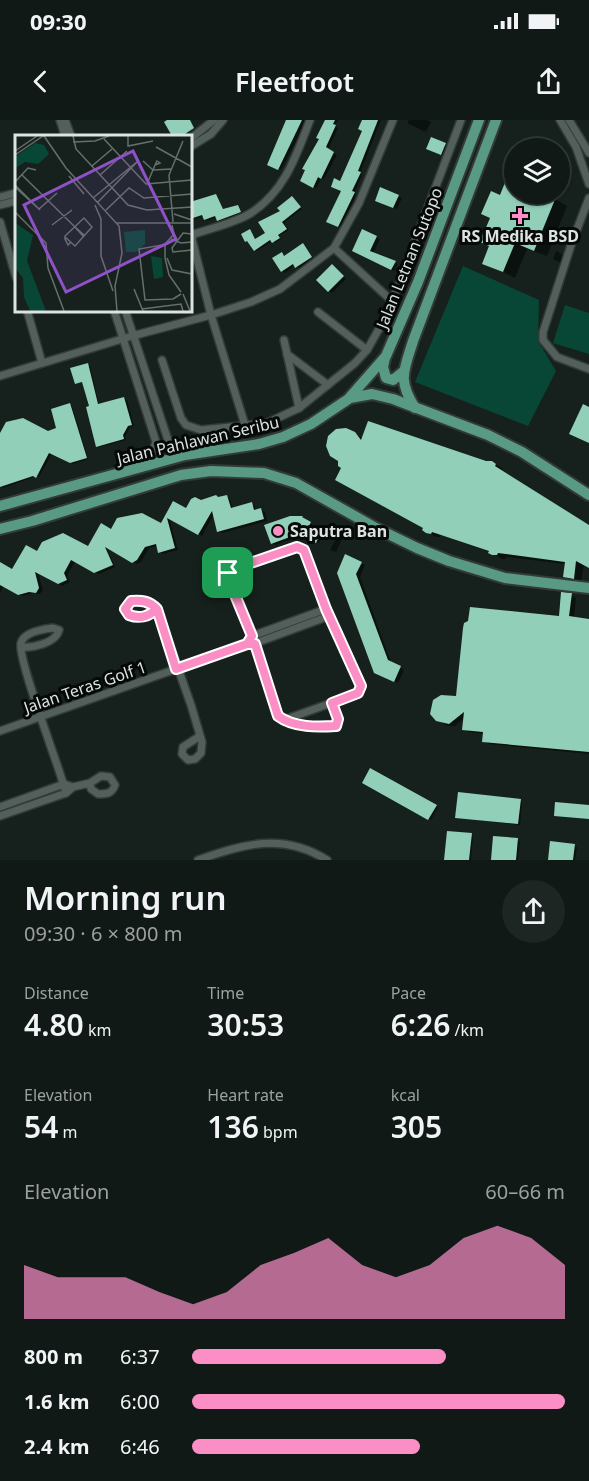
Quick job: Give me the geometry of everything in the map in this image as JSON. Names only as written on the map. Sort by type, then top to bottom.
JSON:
[{"type":"main road","name":"Jalan Letnan Sutopo","points":[[350,398],[386,356],[418,282],[479,120]]},
{"type":"main road","name":"Jalan Letnan Sutopo","points":[[404,372],[413,341],[496,120]]},
{"type":"main road","points":[[386,356],[383,367],[386,378],[393,380],[404,372]]},
{"type":"main road","points":[[404,372],[404,386],[415,408]]},
{"type":"main road","name":"Jalan Pahlawan Seribu","points":[[0,506],[185,455],[259,444],[283,437],[311,424],[350,398],[361,395],[381,395],[497,439],[522,452],[589,495]]},
{"type":"main road","name":"Jalan Pahlawan Seribu","points":[[0,529],[181,475],[211,471],[264,473],[296,483],[376,528],[449,561],[505,578],[586,587]]},
{"type":"street","points":[[60,120],[65,135]]},
{"type":"street","points":[[65,120],[71,135]]},
{"type":"street","points":[[192,138],[212,123],[223,120]]},
{"type":"street","points":[[245,425],[192,244],[194,234],[250,214],[269,199],[282,184],[291,168],[310,120]]},
{"type":"street","points":[[0,376],[211,315],[251,302],[280,289],[334,248],[359,203],[393,120]]},
{"type":"street","points":[[162,360],[181,418],[186,425],[201,430],[267,423],[299,408],[328,385],[367,350],[392,301],[461,120]]},
{"type":"street","points":[[560,120],[578,150],[589,184]]},
{"type":"street","points":[[569,120],[588,146],[578,150]]},
{"type":"street","points":[[192,145],[212,123]]},
{"type":"street","points":[[0,197],[15,193]]},
{"type":"street","points":[[589,198],[571,244],[543,332],[543,340],[557,357],[589,369]]},
{"type":"street","points":[[0,205],[15,201]]},
{"type":"street","points":[[0,222],[15,274]]},
{"type":"street","points":[[334,248],[392,301]]},
{"type":"street","points":[[28,312],[42,363]]},
{"type":"street","points":[[115,312],[156,442],[147,465]]},
{"type":"street","points":[[126,312],[168,440],[185,455]]},
{"type":"street","points":[[318,312],[367,350]]},
{"type":"street","points":[[284,340],[299,408]]},
{"type":"street","points":[[287,354],[328,385]]},
{"type":"street","points":[[284,720],[358,693],[361,688],[328,613],[306,553],[297,547],[233,569],[228,573],[228,578],[252,636],[251,644],[278,716],[284,720],[313,726],[336,726],[338,719],[332,703]]},
{"type":"street","points":[[157,609],[200,736]]},
{"type":"street","points":[[252,636],[328,613]]},
{"type":"street","name":"Jalan Teras Golf 1","points":[[0,731],[251,644],[328,613]]},
{"type":"street","points":[[21,647],[30,647],[53,640],[59,630],[53,628],[30,634],[24,638],[21,647],[29,681],[66,793]]},
{"type":"street","points":[[0,816],[66,793],[73,787],[90,783]]},
{"type":"street","points":[[0,807],[64,784],[73,787]]},
{"type":"street","points":[[198,860],[248,844],[266,842],[304,849],[327,860]]},
{"type":"green space","points":[[463,266],[539,300],[538,341],[556,371],[528,426],[415,382]]},
{"type":"green space","points":[[565,305],[589,313],[589,354],[553,343]]},
{"type":"building","points":[[190,120],[194,128],[184,135],[171,135],[164,122]]},
{"type":"building","points":[[286,120],[302,120],[278,170],[267,165]]},
{"type":"building","points":[[325,120],[335,120],[333,124],[336,125],[326,147],[334,152],[321,179],[318,177],[313,188],[300,181],[305,170],[302,169],[319,139],[316,138]]},
{"type":"building","points":[[362,120],[378,120],[358,171],[361,172],[352,191],[355,192],[338,227],[326,222],[341,191],[331,187],[334,178],[340,181],[362,131],[358,129]]},
{"type":"building","points":[[431,137],[446,143],[441,155],[426,149]]},
{"type":"building","name":"RS Medika BSD","points":[[504,185],[504,204],[553,204],[534,251],[515,243],[503,272],[482,264],[489,246],[480,242],[490,218],[481,214],[491,191],[500,195]]},
{"type":"building","points":[[380,187],[399,195],[393,208],[375,201]]},
{"type":"building","points":[[216,194],[223,209],[238,205],[241,212],[217,221],[215,216],[204,220],[202,215],[193,218],[192,201]]},
{"type":"building","points":[[292,196],[301,207],[282,222],[287,229],[278,235],[280,238],[272,243],[270,240],[254,251],[241,234],[250,229],[255,239],[265,233],[258,222],[280,211],[277,208]]},
{"type":"building","points":[[362,229],[377,236],[370,251],[396,261],[391,270],[352,251]]},
{"type":"building","points":[[303,243],[312,257],[295,268],[293,264],[281,272],[272,258],[282,252],[284,256]]},
{"type":"building","points":[[332,264],[344,276],[328,292],[316,280]]},
{"type":"building","points":[[88,363],[98,404],[124,397],[132,425],[128,426],[123,435],[124,439],[96,447],[82,382],[75,384],[70,368]]},
{"type":"building","points":[[70,403],[87,458],[70,463],[49,453],[36,478],[33,476],[0,487],[0,433],[6,422],[23,418],[48,431],[56,428],[51,409]]},
{"type":"building","points":[[583,404],[589,407],[589,443],[569,434]]},
{"type":"building","points":[[368,421],[486,461],[492,461],[496,464],[495,466],[589,525],[589,568],[576,561],[574,579],[563,577],[565,562],[498,553],[492,555],[488,553],[489,551],[432,532],[431,534],[426,533],[422,530],[423,528],[335,480],[341,468],[338,466],[338,461],[330,456],[326,446],[328,436],[336,429],[346,428],[355,432],[361,440]]},
{"type":"building","points":[[216,495],[218,497],[227,495],[231,508],[252,502],[254,510],[261,508],[264,519],[217,532],[212,511],[198,535],[167,518],[175,548],[158,553],[156,544],[145,547],[137,560],[132,563],[105,547],[113,565],[94,573],[71,560],[64,573],[67,580],[58,584],[35,572],[39,588],[36,593],[18,595],[0,585],[0,562],[12,569],[26,545],[37,551],[42,542],[63,533],[88,546],[101,523],[111,529],[117,518],[142,513],[161,523],[173,501],[186,508],[191,499],[195,497],[201,500]]},
{"type":"building","points":[[290,516],[303,516],[311,522],[307,530],[319,536],[316,543],[298,534],[271,544],[264,525]]},
{"type":"building","points":[[345,554],[362,562],[356,574],[388,660],[401,666],[394,682],[374,673],[337,573]]},
{"type":"building","points":[[561,592],[572,593],[569,616],[589,619],[589,752],[482,742],[483,732],[462,730],[464,712],[449,724],[436,721],[430,714],[433,700],[441,695],[456,696],[463,628],[464,623],[468,621],[470,607],[559,616]]},
{"type":"building","points":[[370,768],[437,805],[428,820],[362,783]]},
{"type":"building","points":[[458,792],[521,799],[518,824],[455,818]]},
{"type":"building","points":[[555,802],[589,805],[589,819],[554,816]]},
{"type":"building","points":[[447,831],[472,833],[469,860],[444,860]]},
{"type":"building","points":[[493,836],[518,838],[516,860],[491,860]]},
{"type":"building","points":[[550,841],[575,844],[573,860],[548,860]]},
{"type":"place","name":"RS Medika BSD","points":[[520,216]]},
{"type":"place","name":"Saputra Ban","points":[[278,531]]},
{"type":"route","points":[[228,573],[233,569],[297,547],[304,550],[326,609],[361,686],[358,693],[332,703],[339,721],[336,726],[298,724],[278,716],[255,644],[247,644],[176,669],[157,609],[148,602],[131,601],[125,609],[126,613],[143,617],[157,609],[176,669],[247,644],[252,636],[228,573]]}]
